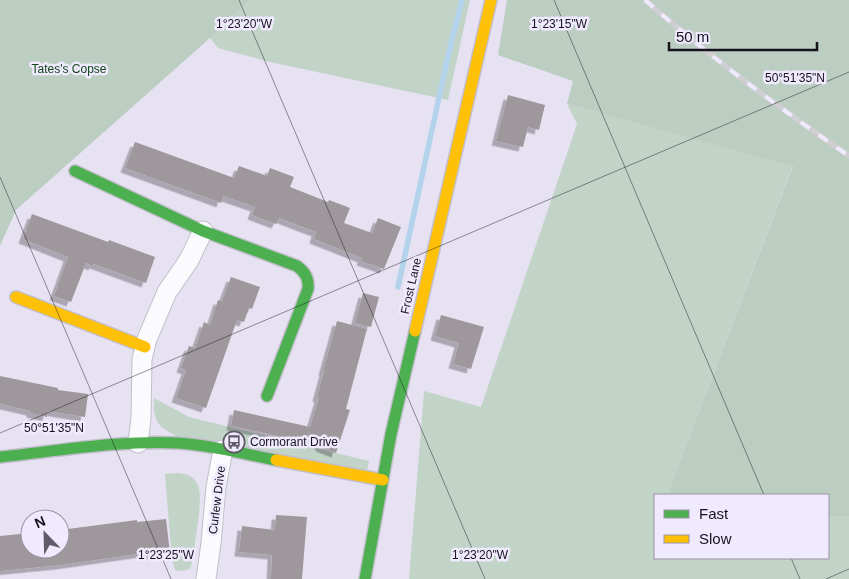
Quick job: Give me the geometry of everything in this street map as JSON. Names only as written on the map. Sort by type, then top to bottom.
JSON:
[{"type":"street","name":"Frost Lane","points":[[365,579],[391,434],[491,0]]},
{"type":"street","points":[[75,171],[203,231],[296,266],[309,278],[308,289],[267,396]]},
{"type":"street","points":[[138,443],[141,418],[142,359],[152,324],[167,292],[189,260],[203,231]]},
{"type":"street","points":[[16,297],[145,347]]},
{"type":"street","points":[[0,457],[138,443],[178,443],[383,480]]},
{"type":"street","name":"Curlew Drive","points":[[206,579],[212,543],[216,487],[223,450]]},
{"type":"green space","name":"Tates's Copse","points":[[0,0],[250,0],[210,38],[16,210],[0,246]]},
{"type":"green space","points":[[250,0],[470,0],[448,100],[270,62],[218,48],[210,38]]},
{"type":"green space","points":[[507,0],[849,0],[849,516],[829,516],[829,494],[667,494],[793,166],[567,104],[573,81],[498,55]]},
{"type":"green space","points":[[567,104],[793,165],[667,494],[654,494],[654,559],[829,559],[829,516],[849,516],[849,579],[409,579],[424,391],[481,407],[577,124]]},
{"type":"green space","points":[[154,398],[189,417],[369,461],[367,471],[177,436],[158,422],[154,412]]},
{"type":"green space","points":[[179,473],[194,479],[200,491],[198,523],[192,563],[190,569],[182,571],[175,570],[172,560],[165,474]]},
{"type":"building","points":[[508,95],[545,105],[539,130],[528,127],[523,147],[496,141]]},
{"type":"building","points":[[135,142],[234,178],[239,166],[267,176],[270,168],[294,177],[290,187],[328,202],[329,200],[350,208],[344,223],[372,233],[378,218],[401,227],[384,269],[361,261],[362,258],[314,239],[316,232],[279,218],[276,224],[252,215],[255,207],[223,196],[221,203],[125,168]]},
{"type":"building","points":[[32,214],[155,257],[146,283],[94,264],[93,266],[86,263],[71,302],[54,296],[68,257],[23,239]]},
{"type":"building","points":[[231,277],[260,287],[252,309],[249,308],[244,322],[237,320],[206,408],[176,398],[186,370],[181,368],[189,346],[195,348],[204,322],[210,325],[218,300],[222,301]]},
{"type":"building","points":[[363,293],[379,297],[371,327],[355,323]]},
{"type":"building","points":[[441,315],[484,327],[471,369],[453,364],[459,343],[435,336]]},
{"type":"building","points":[[337,321],[367,329],[346,409],[350,410],[336,453],[320,447],[321,445],[231,426],[234,410],[310,427],[319,398],[317,397],[323,371]]},
{"type":"building","points":[[0,376],[58,388],[58,390],[88,394],[85,417],[48,411],[47,417],[31,413],[31,411],[0,404]]},
{"type":"building","points":[[276,515],[307,517],[302,579],[271,579],[272,555],[239,552],[242,526],[275,530]]},
{"type":"building","points":[[166,519],[170,553],[145,556],[144,553],[61,565],[0,571],[0,536],[20,534],[20,559],[70,559],[70,529],[137,520],[137,522]]},
{"type":"waterway","points":[[398,287],[462,0]]},
{"type":"railway","points":[[645,0],[694,42],[796,119],[849,156]]},
{"type":"traffic: fast","points":[[75,171],[203,231],[297,266],[302,271],[307,278],[308,289],[267,396]]},
{"type":"traffic: fast","points":[[365,579],[391,434],[415,331]]},
{"type":"traffic: fast","points":[[0,457],[156,442],[203,446],[276,460]]},
{"type":"traffic: slow","points":[[415,331],[491,0]]},
{"type":"traffic: slow","points":[[16,297],[145,347]]},
{"type":"traffic: slow","points":[[276,460],[383,480]]},
{"type":"place","name":"Cormorant Drive","points":[[234,442]]}]
